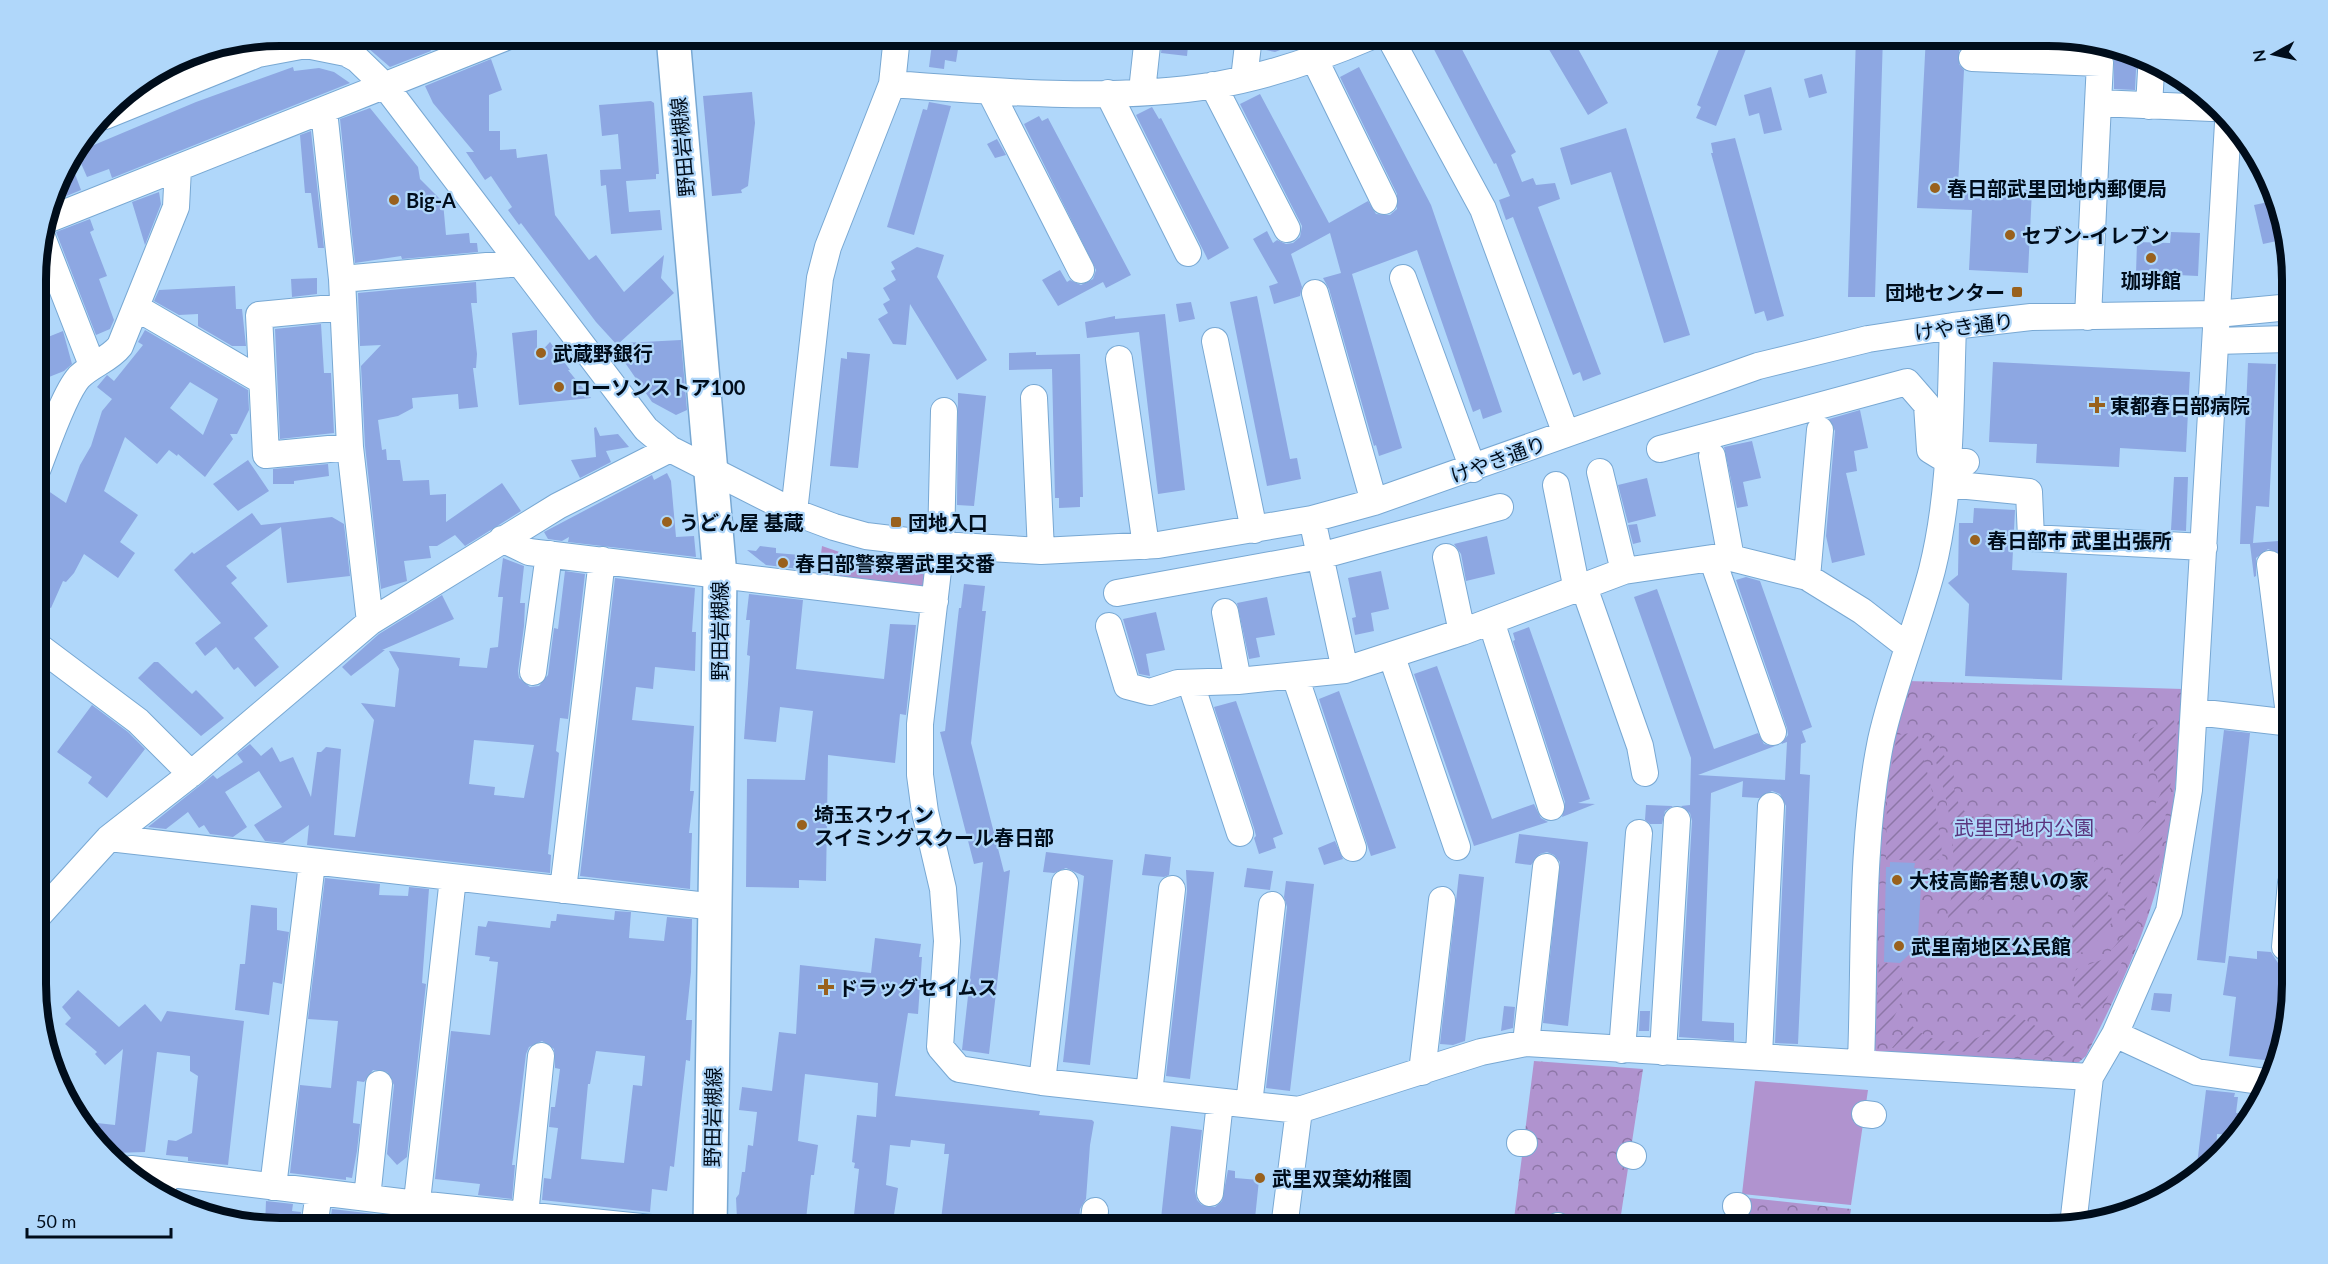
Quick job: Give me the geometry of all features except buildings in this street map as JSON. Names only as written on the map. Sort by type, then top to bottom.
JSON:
[{"type":"main road","name":"野田岩槻線","points":[[674,46],[720,576],[710,1218]]},
{"type":"street","name":"けやき通り","points":[[121,109],[258,54],[301,46]]},
{"type":"street","name":"けやき通り","points":[[311,46],[346,53],[357,59],[386,87],[646,429],[670,449],[794,512],[866,536],[941,546],[1041,551],[1146,546],[1312,519],[1374,502],[1473,469],[1758,366],[1868,339],[1953,326],[2031,318],[2217,314],[2282,308]]},
{"type":"street","points":[[55,217],[485,46]]},
{"type":"street","points":[[794,512],[820,278],[828,247],[892,84],[896,46]]},
{"type":"street","points":[[1142,91],[1147,46]]},
{"type":"street","points":[[1245,79],[1248,46]]},
{"type":"street","points":[[892,84],[990,92],[1142,91],[1213,85],[1245,79],[1314,58],[1342,46]]},
{"type":"street","points":[[1394,46],[1483,209],[1566,434]]},
{"type":"street","points":[[1314,58],[1384,201]]},
{"type":"street","points":[[1972,58],[2100,63],[2094,316]]},
{"type":"street","points":[[2137,104],[2151,71]]},
{"type":"street","points":[[1213,85],[1287,229]]},
{"type":"street","points":[[990,92],[1081,270]]},
{"type":"street","points":[[1108,93],[1188,253]]},
{"type":"street","points":[[2098,103],[2174,105],[2205,115]]},
{"type":"street","points":[[324,111],[342,279],[350,447],[370,622]]},
{"type":"street","points":[[2074,1216],[2090,1077],[2115,1034],[2169,911],[2189,790],[2196,712],[2204,547],[2199,483],[2216,341],[2228,131]]},
{"type":"street","points":[[46,450],[77,380],[92,365],[113,355],[137,308],[176,207],[178,168]]},
{"type":"street","points":[[49,254],[92,365]]},
{"type":"street","points":[[342,279],[520,263]]},
{"type":"street","points":[[2094,316],[2102,275]]},
{"type":"street","points":[[1403,278],[1473,469]]},
{"type":"street","points":[[1315,293],[1374,502]]},
{"type":"street","points":[[343,307],[259,315],[262,381],[266,455],[350,447]]},
{"type":"street","points":[[137,308],[262,381]]},
{"type":"street","points":[[1861,1062],[1869,820],[1881,740],[1907,646],[1932,570],[1954,469],[1953,326]]},
{"type":"street","points":[[2216,341],[2282,339]]},
{"type":"street","points":[[1215,341],[1254,530]]},
{"type":"street","points":[[1119,359],[1146,546]]},
{"type":"street","points":[[1660,449],[1907,382],[1927,405],[1930,450],[1954,469],[2029,492],[2031,538],[2204,547]]},
{"type":"street","points":[[1034,398],[1041,551]]},
{"type":"street","points":[[944,411],[941,546],[921,724],[920,775],[925,812],[944,899],[947,941],[940,1047],[958,1069],[1042,1082],[1299,1110],[1481,1052],[1526,1044],[1584,1056],[1622,1050],[1759,1055],[2090,1077]]},
{"type":"street","points":[[1807,577],[1820,430]]},
{"type":"street","points":[[46,907],[109,838],[191,774],[370,622],[558,506],[670,449]]},
{"type":"street","points":[[1712,456],[1721,558],[1773,732]]},
{"type":"street","points":[[1600,472],[1624,571]]},
{"type":"street","points":[[1556,485],[1581,588],[1640,746],[1645,773]]},
{"type":"street","points":[[1117,593],[1320,556],[1500,507]]},
{"type":"street","points":[[1312,519],[1345,670]]},
{"type":"street","points":[[502,539],[529,552],[935,601]]},
{"type":"street","points":[[533,672],[549,554]]},
{"type":"street","points":[[1446,557],[1462,632]]},
{"type":"street","points":[[1109,626],[1127,686],[1150,692],[1178,683],[1295,676],[1345,670],[1392,657],[1624,571],[1721,558],[1807,577],[1862,611],[1907,646]]},
{"type":"street","points":[[563,890],[602,560]]},
{"type":"street","points":[[2270,564],[2282,654]]},
{"type":"street","points":[[1225,612],[1238,681]]},
{"type":"street","points":[[1491,621],[1551,807]]},
{"type":"street","points":[[46,652],[138,721],[191,774]]},
{"type":"street","points":[[1392,657],[1457,847]]},
{"type":"street","points":[[1295,676],[1353,848]]},
{"type":"street","points":[[1191,684],[1240,833]]},
{"type":"street","points":[[2196,712],[2282,721]]},
{"type":"street","points":[[1759,1055],[1771,806]]},
{"type":"street","points":[[1663,1052],[1677,820]]},
{"type":"street","points":[[1622,1050],[1639,834]]},
{"type":"street","points":[[109,838],[716,908]]},
{"type":"street","points":[[273,1187],[312,863]]},
{"type":"street","points":[[1526,1044],[1546,867]]},
{"type":"street","points":[[416,1216],[453,878]]},
{"type":"street","points":[[1042,1082],[1065,883]]},
{"type":"street","points":[[1149,1093],[1172,889]]},
{"type":"street","points":[[1422,1072],[1442,900]]},
{"type":"street","points":[[1249,1104],[1272,905]]},
{"type":"street","points":[[2115,1034],[2197,1072],[2260,1081]]},
{"type":"street","points":[[525,1215],[541,1056]]},
{"type":"street","points":[[367,1198],[379,1084]]},
{"type":"street","points":[[1210,1193],[1220,1102]]},
{"type":"street","points":[[1285,1218],[1299,1110]]},
{"type":"street","points":[[163,1185],[273,1187],[320,1192],[367,1198],[416,1216],[525,1215],[554,1218]]},
{"type":"street","points":[[316,1218],[320,1192]]},
{"type":"green space","points":[[822,546],[883,567],[928,575],[926,591],[818,578]]},
{"type":"green space","name":"武里団地内公園","points":[[1908,681],[2183,689],[2174,801],[2158,883],[2144,929],[2121,984],[2086,1056],[2079,1062],[2071,1064],[1877,1052],[1869,1043],[1885,782],[1891,736]]},
{"type":"green space","points":[[2174,720],[2176,733],[2174,762],[2158,864],[2142,912],[2109,994],[2097,1018],[2088,1028],[2074,985],[2076,969],[2104,959],[2123,936],[2126,915],[2119,873],[2123,854],[2145,824],[2161,793],[2157,776],[2135,734]]},
{"type":"green space","points":[[1917,732],[1935,803],[1943,859],[1918,861],[1886,859],[1887,795],[1897,735]]},
{"type":"green space","points":[[1934,735],[1953,773],[1954,787],[1961,807],[1967,813],[1983,820],[2011,823],[2019,859],[2016,870],[2000,889],[1962,909],[1944,938],[1953,884],[1952,837],[1944,791],[1929,739]]},
{"type":"green space","points":[[2095,860],[2104,868],[2112,922],[2090,951],[2071,954],[2074,912]]},
{"type":"green space","points":[[1879,961],[1900,966],[1902,989],[1895,1015],[1876,1040]]},
{"type":"green space","points":[[2010,1012],[2080,1050],[2076,1057],[1892,1048],[1911,1025],[1923,1034],[1936,1039],[1949,1042],[1963,1041],[1989,1032]]},
{"type":"green space","points":[[1534,1061],[1643,1069],[1621,1218],[1514,1218]]},
{"type":"green space","points":[[1755,1081],[1868,1090],[1851,1205],[1742,1194]]},
{"type":"green space","points":[[1740,1197],[1851,1209],[1850,1218],[1737,1218]]},
{"type":"place","name":"春日部武里団地内郵便局","points":[[1935,188]]},
{"type":"place","name":"Big-A","points":[[394,200]]},
{"type":"place","name":"セブン-イレブン","points":[[2010,235]]},
{"type":"place","name":"珈琲館","points":[[2151,258]]},
{"type":"place","name":"団地センター","points":[[2017,292]]},
{"type":"place","name":"武蔵野銀行","points":[[541,353]]},
{"type":"place","name":"ローソンストア100","points":[[559,387]]},
{"type":"place","name":"東都春日部病院","points":[[2097,405]]},
{"type":"place","name":"うどん屋 基蔵","points":[[667,522]]},
{"type":"place","name":"団地入口","points":[[896,522]]},
{"type":"place","name":"春日部市 武里出張所","points":[[1975,540]]},
{"type":"place","name":"春日部警察署武里交番","points":[[783,563]]},
{"type":"place","name":"埼玉スウィン スイミングスクール春日部","points":[[802,825]]},
{"type":"place","name":"大枝高齢者憩いの家","points":[[1897,880]]},
{"type":"place","name":"武里南地区公民館","points":[[1899,946]]},
{"type":"place","name":"ドラッグセイムス","points":[[826,987]]},
{"type":"place","name":"武里双葉幼稚園","points":[[1260,1178]]}]
